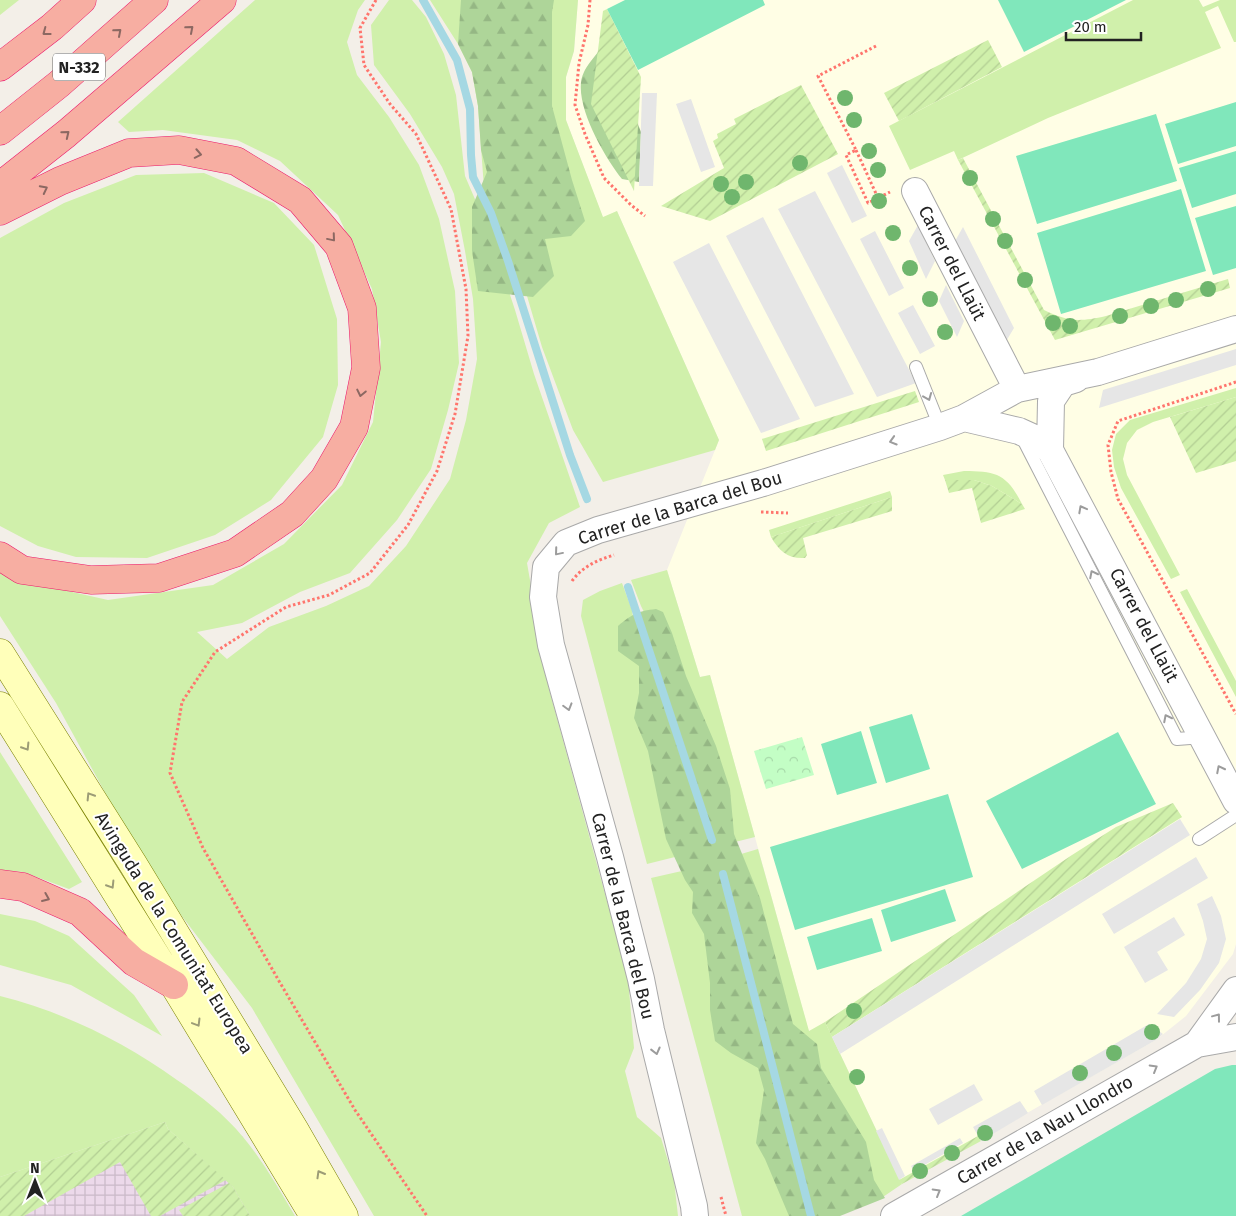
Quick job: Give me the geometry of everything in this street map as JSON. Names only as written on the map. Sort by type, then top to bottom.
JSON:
[{"type":"highway","name":"N-332","points":[[0,67],[52,28],[82,0]]},
{"type":"highway","name":"N-332","points":[[0,131],[59,84],[154,0]]},
{"type":"highway","points":[[0,186],[66,134],[222,0]]},
{"type":"highway","points":[[0,211],[60,181],[129,153],[179,150],[236,161],[300,200],[338,246],[362,308],[366,368],[354,427],[324,479],[292,514],[235,553],[159,578],[91,580],[22,570],[0,556]]},
{"type":"highway","points":[[0,884],[22,887],[80,912],[134,962],[174,985]]},
{"type":"main road","name":"Avinguda de la Comunitat Europea","points":[[0,653],[133,864],[294,1129],[344,1216]]},
{"type":"main road","points":[[0,706],[174,985],[314,1216]]},
{"type":"street","name":"Carrer del Llaüt","points":[[905,190],[1017,389]]},
{"type":"street","name":"Carrer de la Barca del Bou","points":[[695,1216],[651,1030],[642,979],[551,645],[543,597],[546,567],[566,543],[598,530],[763,483],[952,422],[1017,389],[1098,372],[1236,329]]},
{"type":"street","name":"Carrer del Llaüt","points":[[1050,450],[1050,401],[1063,383],[1098,372]]},
{"type":"street","name":"Carrer del Llaüt","points":[[952,422],[1019,431],[1050,450],[1236,801]]},
{"type":"street","name":"Carrer de la Nau Llondro","points":[[1197,1044],[1236,990]]},
{"type":"street","name":"Carrer de la Nau Llondro","points":[[894,1216],[1197,1044],[1236,1037]]},
{"type":"street","points":[[662,1077],[679,1094],[710,1216]]},
{"type":"lane","points":[[916,366],[952,422]]},
{"type":"lane","points":[[1019,431],[1177,738],[1203,737]]},
{"type":"lane","points":[[1199,840],[1236,815]]},
{"type":"path","points":[[376,0],[360,28],[364,65],[390,104],[416,134],[447,201],[466,288],[468,336],[456,414],[438,471],[408,525],[370,572],[329,595],[286,607],[215,652],[182,702],[170,773],[203,848],[284,990],[355,1110],[427,1216]]},
{"type":"path","points":[[590,0],[588,25],[579,63],[575,105],[604,178],[645,216]]},
{"type":"path","points":[[876,46],[818,76],[878,198]]},
{"type":"path","points":[[856,150],[846,155],[868,203],[905,190]]},
{"type":"path","points":[[1236,382],[1118,421],[1108,445],[1111,472],[1118,499],[1236,714]]},
{"type":"path","points":[[754,512],[788,513]]},
{"type":"path","points":[[569,586],[580,571],[599,560],[617,554]]},
{"type":"path","points":[[719,1191],[726,1216]]},
{"type":"shaded area","points":[[578,0],[1236,0],[1236,944],[1233,954],[1186,1016],[1156,1040],[902,1184],[825,1022],[809,1032],[710,675],[700,677],[667,570],[719,440],[617,211],[603,218],[566,120],[566,77],[574,51]]},
{"type":"shaded area","points":[[642,93],[657,93],[653,186],[639,186]]},
{"type":"shaded area","points":[[691,99],[715,167],[701,172],[676,104]]},
{"type":"shaded area","points":[[842,165],[867,216],[852,223],[827,173]]},
{"type":"shaded area","points":[[815,191],[916,383],[877,397],[778,209]]},
{"type":"shaded area","points":[[763,217],[854,394],[815,407],[726,236]]},
{"type":"shaded area","points":[[918,225],[935,261],[926,279],[909,241]]},
{"type":"shaded area","points":[[963,227],[1014,328],[1005,343],[954,243]]},
{"type":"shaded area","points":[[875,231],[904,288],[889,296],[860,239]]},
{"type":"shaded area","points":[[709,243],[800,419],[761,433],[673,262]]},
{"type":"shaded area","points":[[946,285],[964,321],[957,337],[939,301]]},
{"type":"shaded area","points":[[913,305],[935,346],[920,354],[898,313]]},
{"type":"shaded area","points":[[1236,349],[1236,365],[1099,408],[1103,390]]},
{"type":"shaded area","points":[[1180,819],[1190,835],[840,1054],[832,1037]]},
{"type":"shaded area","points":[[1196,857],[1208,878],[1114,934],[1102,914]]},
{"type":"shaded area","points":[[1212,896],[1221,916],[1226,939],[1219,963],[1200,990],[1174,1017],[1157,1014],[1186,983],[1201,959],[1207,939],[1197,904]]},
{"type":"shaded area","points":[[1174,917],[1185,935],[1157,952],[1168,970],[1145,983],[1124,947]]},
{"type":"shaded area","points":[[1149,1024],[1163,1034],[1156,1040],[1042,1105],[1034,1091]]},
{"type":"shaded area","points":[[974,1084],[983,1100],[938,1125],[929,1109]]},
{"type":"shaded area","points":[[1020,1101],[1028,1113],[981,1141],[973,1127]]},
{"type":"shaded area","points":[[882,1128],[905,1176],[899,1180],[876,1131]]},
{"type":"shaded area","points":[[243,1136],[250,1216],[0,1216],[0,1177]]},
{"type":"shaded area","points":[[960,1138],[963,1143],[914,1171],[911,1166]]},
{"type":"green space","points":[[0,0],[19,0],[0,15]]},
{"type":"green space","points":[[255,0],[365,0],[358,10],[347,42],[357,75],[389,117],[419,165],[439,219],[455,291],[459,363],[431,469],[397,520],[350,573],[300,592],[242,623],[197,632],[227,659],[269,627],[326,606],[369,586],[406,546],[450,479],[466,420],[477,359],[473,299],[465,251],[454,194],[442,167],[410,114],[374,65],[371,25],[389,0],[412,0],[426,17],[444,54],[456,95],[465,176],[490,234],[534,374],[580,507],[549,523],[527,563],[549,689],[628,978],[634,1048],[625,1071],[637,1117],[661,1138],[674,1180],[678,1216],[374,1216],[252,1008],[181,915],[113,807],[56,703],[0,616],[0,570],[23,581],[108,600],[213,585],[284,544],[342,485],[373,422],[381,342],[372,289],[338,215],[280,161],[237,140],[163,130],[129,132],[118,122]]},
{"type":"green space","points":[[430,0],[578,0],[574,51],[566,77],[566,120],[603,217],[617,211],[719,440],[715,450],[603,482],[573,430],[542,347],[527,296],[484,188],[478,106],[472,72],[458,44]]},
{"type":"green space","points":[[461,0],[554,0],[552,12],[552,106],[585,221],[571,236],[545,239],[554,276],[533,297],[478,291],[472,251],[472,207],[487,172],[481,150],[478,106],[472,72],[458,44]]},
{"type":"green space","points":[[625,0],[763,0],[765,5],[638,70],[607,9]]},
{"type":"green space","points":[[998,0],[1126,0],[1024,52]]},
{"type":"green space","points":[[1133,0],[1199,0],[1203,7],[1220,0],[1236,0],[1236,42],[1234,42],[1218,6],[1205,12],[1221,48],[1048,118],[958,160],[954,151],[910,170],[889,126]]},
{"type":"green space","points":[[607,9],[641,77],[634,191],[591,104],[603,11]]},
{"type":"green space","points":[[988,40],[1002,67],[899,121],[884,93]]},
{"type":"green space","points":[[598,52],[636,119],[641,132],[639,182],[622,179],[599,143],[585,112],[581,83],[585,69]]},
{"type":"green space","points":[[801,85],[838,154],[710,221],[661,206],[724,168],[713,141],[718,138],[717,134],[736,124],[734,119]]},
{"type":"green space","points":[[1236,102],[1236,146],[1178,164],[1165,124]]},
{"type":"green space","points":[[1156,114],[1177,181],[1037,224],[1016,156]]},
{"type":"green space","points":[[1236,151],[1236,194],[1192,208],[1179,168]]},
{"type":"green space","points":[[963,158],[1044,310],[1067,319],[1081,320],[1106,316],[1228,279],[1230,288],[1055,340],[958,160]]},
{"type":"green space","points":[[204,173],[274,203],[314,245],[337,319],[338,385],[323,437],[271,500],[215,535],[147,558],[76,557],[38,546],[0,526],[0,238],[64,203],[136,175]]},
{"type":"green space","points":[[1181,189],[1206,271],[1061,314],[1037,233]]},
{"type":"green space","points":[[1236,206],[1236,268],[1213,275],[1195,218]]},
{"type":"green space","points":[[1236,388],[1236,397],[1153,422],[1137,430],[1127,443],[1123,459],[1127,475],[1180,575],[1171,579],[1121,488],[1114,467],[1112,450],[1116,434],[1130,420]]},
{"type":"green space","points":[[915,391],[919,402],[766,451],[762,439]]},
{"type":"green space","points":[[1236,397],[1236,461],[1196,473],[1170,417]]},
{"type":"green space","points":[[964,471],[984,472],[999,476],[1011,486],[1022,504],[992,486],[974,480],[945,480],[943,475]]},
{"type":"green space","points":[[945,480],[974,480],[992,486],[1022,504],[1025,509],[981,523],[972,488],[949,493]]},
{"type":"green space","points":[[890,491],[892,497],[771,537],[769,530]]},
{"type":"green space","points":[[892,497],[892,511],[803,538],[807,555],[805,558],[794,557],[785,553],[771,537]]},
{"type":"green space","points":[[667,570],[700,677],[710,675],[755,837],[727,844],[670,665],[641,606],[631,580]]},
{"type":"green space","points":[[622,583],[632,610],[646,718],[679,856],[647,864],[581,616],[583,600]]},
{"type":"green space","points":[[1187,589],[1236,681],[1236,697],[1180,592]]},
{"type":"green space","points":[[656,609],[663,612],[686,676],[716,746],[730,789],[734,834],[760,898],[793,1024],[817,1044],[821,1068],[866,1142],[874,1180],[885,1198],[840,1216],[789,1216],[765,1159],[756,1143],[764,1090],[758,1068],[731,1053],[715,1041],[710,1010],[710,983],[704,934],[692,913],[693,892],[685,880],[666,839],[648,751],[634,718],[639,693],[639,666],[618,651],[618,626],[636,614]]},
{"type":"green space","points":[[912,714],[930,769],[886,783],[869,727]]},
{"type":"green space","points":[[861,731],[877,783],[837,795],[821,744]]},
{"type":"green space","points":[[1118,732],[1156,804],[1022,869],[986,801]]},
{"type":"green space","points":[[802,737],[814,775],[766,789],[754,751]]},
{"type":"green space","points":[[0,752],[82,882],[69,889],[23,872],[0,870]]},
{"type":"green space","points":[[948,794],[973,877],[795,930],[770,847]]},
{"type":"green space","points":[[1173,803],[1182,817],[832,1037],[825,1022],[1116,827]]},
{"type":"green space","points":[[758,849],[809,1031],[825,1022],[902,1184],[880,1199],[790,1027],[731,857]]},
{"type":"green space","points":[[695,868],[772,1105],[793,1216],[742,1216],[651,878]]},
{"type":"green space","points":[[945,889],[956,921],[891,942],[881,910]]},
{"type":"green space","points":[[0,914],[35,921],[69,936],[134,995],[162,1036],[71,985],[0,965]]},
{"type":"green space","points":[[872,918],[882,951],[817,970],[807,937]]},
{"type":"green space","points":[[0,996],[47,1011],[93,1030],[136,1053],[195,1092],[220,1113],[243,1137],[264,1165],[295,1216],[250,1216],[233,1187],[168,1129],[165,1122],[0,1177]]},
{"type":"green space","points":[[1236,1065],[1236,1216],[961,1216],[1215,1069]]},
{"type":"green space","points":[[165,1122],[168,1129],[226,1180],[160,1216],[151,1216],[120,1162],[24,1216],[0,1216],[0,1177]]},
{"type":"green space","points":[[978,1136],[981,1141],[902,1184],[899,1180]]},
{"type":"green space","points":[[229,1183],[250,1216],[183,1216],[179,1210]]},
{"type":"waterway","points":[[423,0],[457,60],[470,109],[473,177],[491,213],[508,261],[570,455],[587,499]]},
{"type":"waterway","points":[[628,587],[712,840]]},
{"type":"waterway","points":[[723,874],[811,1216]]}]
